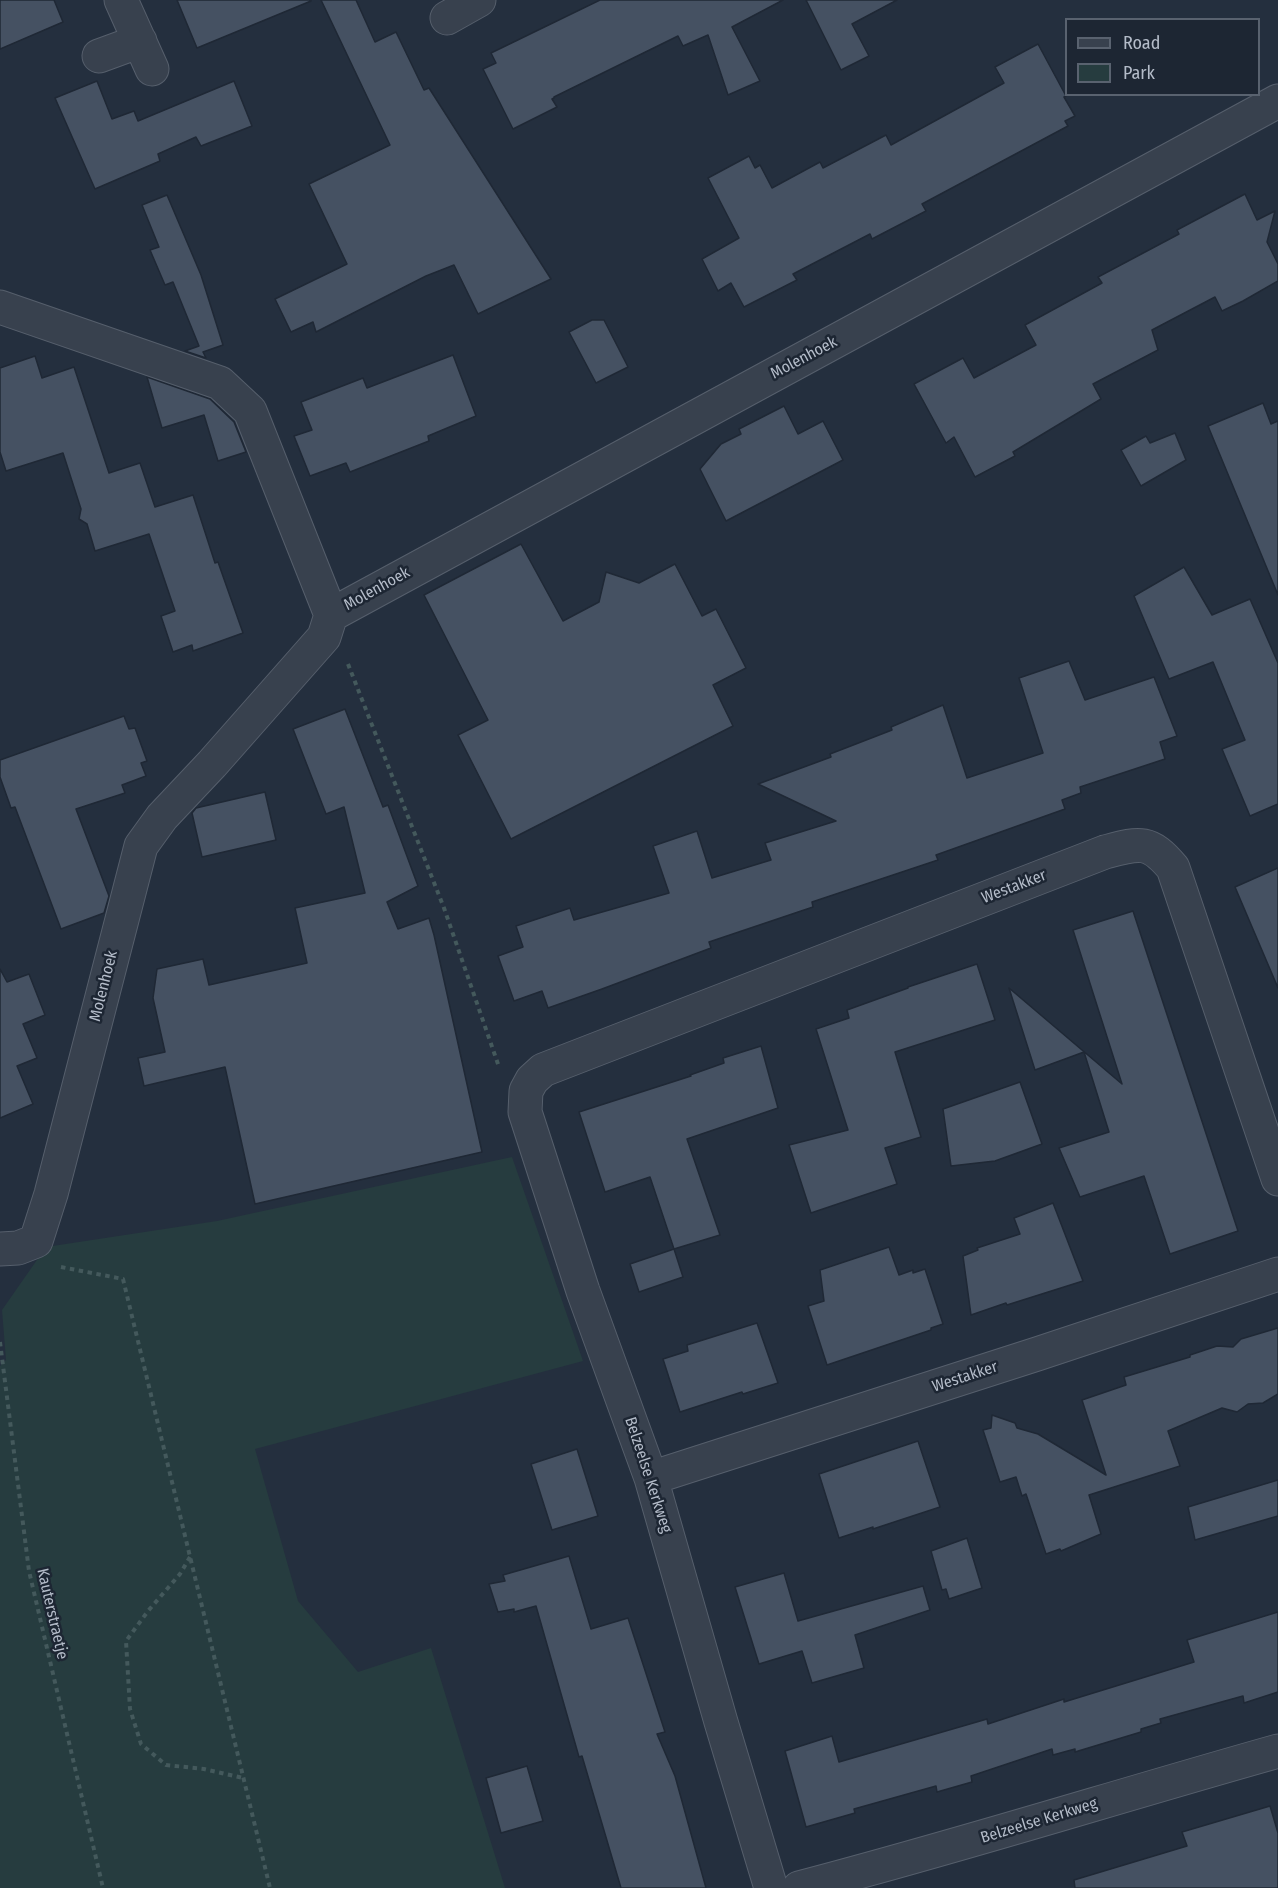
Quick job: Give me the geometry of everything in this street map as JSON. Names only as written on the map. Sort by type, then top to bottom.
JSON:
[{"type":"street","points":[[99,56],[146,55],[121,0]]},
{"type":"street","points":[[447,18],[479,0]]},
{"type":"street","name":"Molenhoek","points":[[331,615],[1278,101]]},
{"type":"street","name":"Molenhoek","points":[[0,307],[220,382],[250,411],[331,615],[324,637],[162,818],[141,846],[51,1194],[36,1241],[9,1249]]},
{"type":"street","name":"Westakker","points":[[535,1080],[1105,852],[1131,845],[1147,845],[1161,854],[1173,868],[1278,1179]]},
{"type":"street","name":"Belzeelse Kerkweg","points":[[535,1080],[525,1112],[584,1291],[651,1478],[771,1888]]},
{"type":"street","name":"Westakker","points":[[651,1478],[1278,1274]]},
{"type":"street","name":"Belzeelse Kerkweg","points":[[799,1888],[913,1858],[1278,1751]]},
{"type":"path","points":[[331,615],[444,909],[502,1077],[535,1080]]},
{"type":"path","points":[[9,1249],[26,1260],[123,1279],[270,1888]]},
{"type":"path","name":"Kauterstraetje","points":[[0,1342],[29,1571],[103,1888]]},
{"type":"path","points":[[190,1557],[180,1574],[126,1641],[130,1709],[141,1744],[166,1765],[204,1769],[243,1778]]},
{"type":"green space","points":[[512,1157],[583,1361],[255,1449],[298,1601],[358,1672],[431,1648],[505,1888],[0,1888],[0,1366],[6,1360],[2,1310],[46,1247],[217,1221]]},
{"type":"building","points":[[0,0],[54,0],[63,22],[0,49]]},
{"type":"building","points":[[177,0],[311,0],[311,1],[197,48]]},
{"type":"building","points":[[321,0],[356,0],[375,42],[396,32],[424,90],[429,88],[551,279],[478,314],[454,265],[426,276],[316,332],[313,322],[291,332],[275,299],[347,264],[309,184],[390,145]]},
{"type":"building","points":[[600,0],[783,0],[732,27],[760,81],[728,95],[708,35],[683,46],[678,36],[554,97],[552,99],[557,107],[513,129],[483,69],[496,63],[491,53]]},
{"type":"building","points":[[806,0],[897,0],[852,24],[869,56],[841,70]]},
{"type":"building","points":[[1038,44],[1075,116],[1065,121],[1068,126],[922,204],[926,211],[872,239],[870,234],[793,274],[797,280],[744,307],[731,283],[718,291],[702,259],[739,238],[708,178],[749,156],[755,168],[760,165],[772,188],[820,162],[823,168],[886,135],[891,145],[1004,83],[995,67]]},
{"type":"building","points":[[97,81],[112,119],[134,111],[138,121],[234,81],[252,126],[201,146],[196,137],[158,154],[160,161],[95,189],[55,98]]},
{"type":"building","points":[[1245,194],[1257,220],[1275,211],[1267,242],[1278,264],[1278,281],[1222,311],[1215,297],[1152,330],[1158,350],[1093,384],[1101,399],[1013,452],[1015,456],[975,477],[954,437],[946,443],[914,384],[963,358],[974,378],[1036,345],[1025,325],[1102,283],[1098,277],[1179,234],[1177,230]]},
{"type":"building","points":[[167,195],[201,275],[223,345],[203,352],[206,358],[185,351],[199,346],[173,282],[165,285],[150,250],[159,247],[142,205]]},
{"type":"building","points":[[592,320],[604,320],[628,367],[596,383],[569,332]]},
{"type":"building","points":[[453,355],[476,416],[428,436],[429,441],[350,472],[346,463],[310,476],[294,436],[312,430],[301,402],[363,378],[367,388]]},
{"type":"building","points":[[35,356],[42,378],[74,367],[109,473],[140,463],[155,507],[193,495],[215,563],[218,562],[243,633],[193,651],[192,645],[173,652],[161,616],[175,611],[149,534],[95,551],[87,524],[79,519],[81,509],[63,453],[6,471],[0,452],[0,368]]},
{"type":"building","points":[[147,377],[210,399],[234,422],[246,452],[218,461],[204,415],[162,428]]},
{"type":"building","points":[[1263,403],[1271,424],[1278,421],[1278,595],[1208,426]]},
{"type":"building","points":[[784,406],[798,434],[823,421],[843,460],[726,521],[700,469],[721,444],[741,434],[739,429]]},
{"type":"building","points":[[1175,433],[1186,460],[1141,486],[1121,450],[1146,436],[1150,443]]},
{"type":"building","points":[[521,544],[563,621],[599,602],[606,572],[639,583],[675,564],[702,616],[716,609],[746,668],[713,685],[733,726],[511,839],[458,735],[488,720],[424,595]]},
{"type":"building","points":[[1184,567],[1212,615],[1250,599],[1278,663],[1278,804],[1250,816],[1222,749],[1245,740],[1213,662],[1169,679],[1134,596]]},
{"type":"building","points":[[1069,661],[1085,700],[1154,677],[1177,736],[1160,742],[1165,759],[1080,787],[1081,793],[1062,800],[1065,809],[936,855],[938,860],[812,902],[813,907],[709,942],[711,948],[602,989],[548,1008],[542,991],[514,1001],[498,956],[523,947],[516,926],[570,908],[574,920],[669,893],[653,846],[697,831],[712,878],[771,860],[765,843],[836,821],[758,784],[831,757],[830,754],[892,730],[891,727],[943,705],[967,778],[1043,753],[1019,678]]},
{"type":"building","points":[[345,709],[383,807],[388,805],[418,886],[387,902],[398,929],[429,918],[482,1152],[255,1204],[225,1067],[144,1086],[138,1058],[165,1052],[153,998],[157,969],[203,959],[209,985],[307,963],[295,908],[365,893],[344,807],[326,814],[293,729]]},
{"type":"building","points":[[124,716],[129,729],[135,728],[147,761],[141,763],[146,776],[122,785],[125,793],[76,809],[109,896],[104,913],[61,929],[15,807],[11,808],[0,777],[0,760]]},
{"type":"building","points":[[265,792],[276,840],[202,857],[192,813],[196,808]]},
{"type":"building","points":[[1278,868],[1278,988],[1235,887]]},
{"type":"building","points":[[1133,911],[1238,1231],[1170,1254],[1144,1176],[1080,1197],[1059,1148],[1109,1132],[1084,1052],[1035,1070],[1009,988],[1122,1084],[1073,930]]},
{"type":"building","points":[[977,964],[995,1020],[895,1052],[921,1137],[885,1148],[897,1184],[811,1213],[789,1145],[848,1130],[816,1029],[849,1018],[847,1010]]},
{"type":"building","points":[[0,969],[7,982],[29,974],[45,1015],[23,1024],[37,1058],[17,1066],[33,1104],[0,1118]]},
{"type":"building","points":[[761,1046],[778,1108],[687,1139],[720,1235],[674,1249],[650,1177],[605,1192],[579,1112],[691,1076],[724,1063],[723,1058]]},
{"type":"building","points":[[1020,1082],[1042,1144],[995,1161],[951,1166],[943,1109]]},
{"type":"building","points":[[1053,1203],[1083,1281],[971,1315],[963,1256],[978,1250],[977,1248],[1020,1234],[1014,1218]]},
{"type":"building","points":[[889,1247],[899,1275],[925,1269],[943,1324],[827,1365],[808,1306],[824,1301],[820,1270]]},
{"type":"building","points":[[674,1249],[683,1277],[639,1292],[630,1264]]},
{"type":"building","points":[[757,1323],[778,1383],[680,1412],[663,1359],[688,1351],[687,1345]]},
{"type":"building","points":[[1278,1328],[1278,1394],[1263,1403],[1248,1404],[1237,1412],[1222,1408],[1168,1431],[1180,1466],[1089,1495],[1101,1534],[1061,1551],[1060,1549],[1046,1554],[1026,1494],[1022,1496],[1016,1477],[1000,1482],[983,1430],[991,1428],[992,1415],[1015,1423],[1017,1428],[1038,1434],[1106,1475],[1082,1400],[1126,1385],[1124,1377],[1190,1357],[1190,1355],[1217,1346],[1233,1347],[1241,1339]]},
{"type":"building","points":[[918,1441],[940,1507],[839,1538],[819,1474]]},
{"type":"building","points":[[577,1449],[598,1516],[552,1530],[531,1464]]},
{"type":"building","points":[[1278,1480],[1278,1516],[1195,1540],[1188,1507]]},
{"type":"building","points":[[967,1538],[982,1588],[949,1599],[946,1589],[942,1590],[931,1551]]},
{"type":"building","points":[[569,1556],[591,1629],[628,1618],[665,1732],[657,1734],[675,1776],[706,1888],[621,1888],[582,1756],[579,1757],[536,1606],[514,1612],[514,1609],[498,1612],[489,1584],[505,1581],[503,1575]]},
{"type":"building","points":[[784,1573],[798,1621],[923,1586],[930,1610],[855,1635],[864,1668],[812,1683],[802,1651],[759,1664],[735,1587]]},
{"type":"building","points":[[1278,1612],[1278,1692],[1244,1703],[1243,1696],[1160,1719],[1161,1723],[1141,1729],[1141,1732],[1075,1752],[1075,1749],[1053,1755],[1052,1749],[971,1776],[972,1782],[937,1792],[936,1786],[854,1809],[855,1813],[806,1827],[785,1751],[832,1736],[839,1762],[987,1719],[988,1724],[1064,1699],[1064,1702],[1194,1662],[1187,1640]]},
{"type":"building","points":[[527,1766],[543,1821],[501,1833],[486,1778]]},
{"type":"building","points":[[1270,1806],[1278,1833],[1278,1888],[1075,1888],[1074,1880],[1187,1846],[1182,1832]]}]
